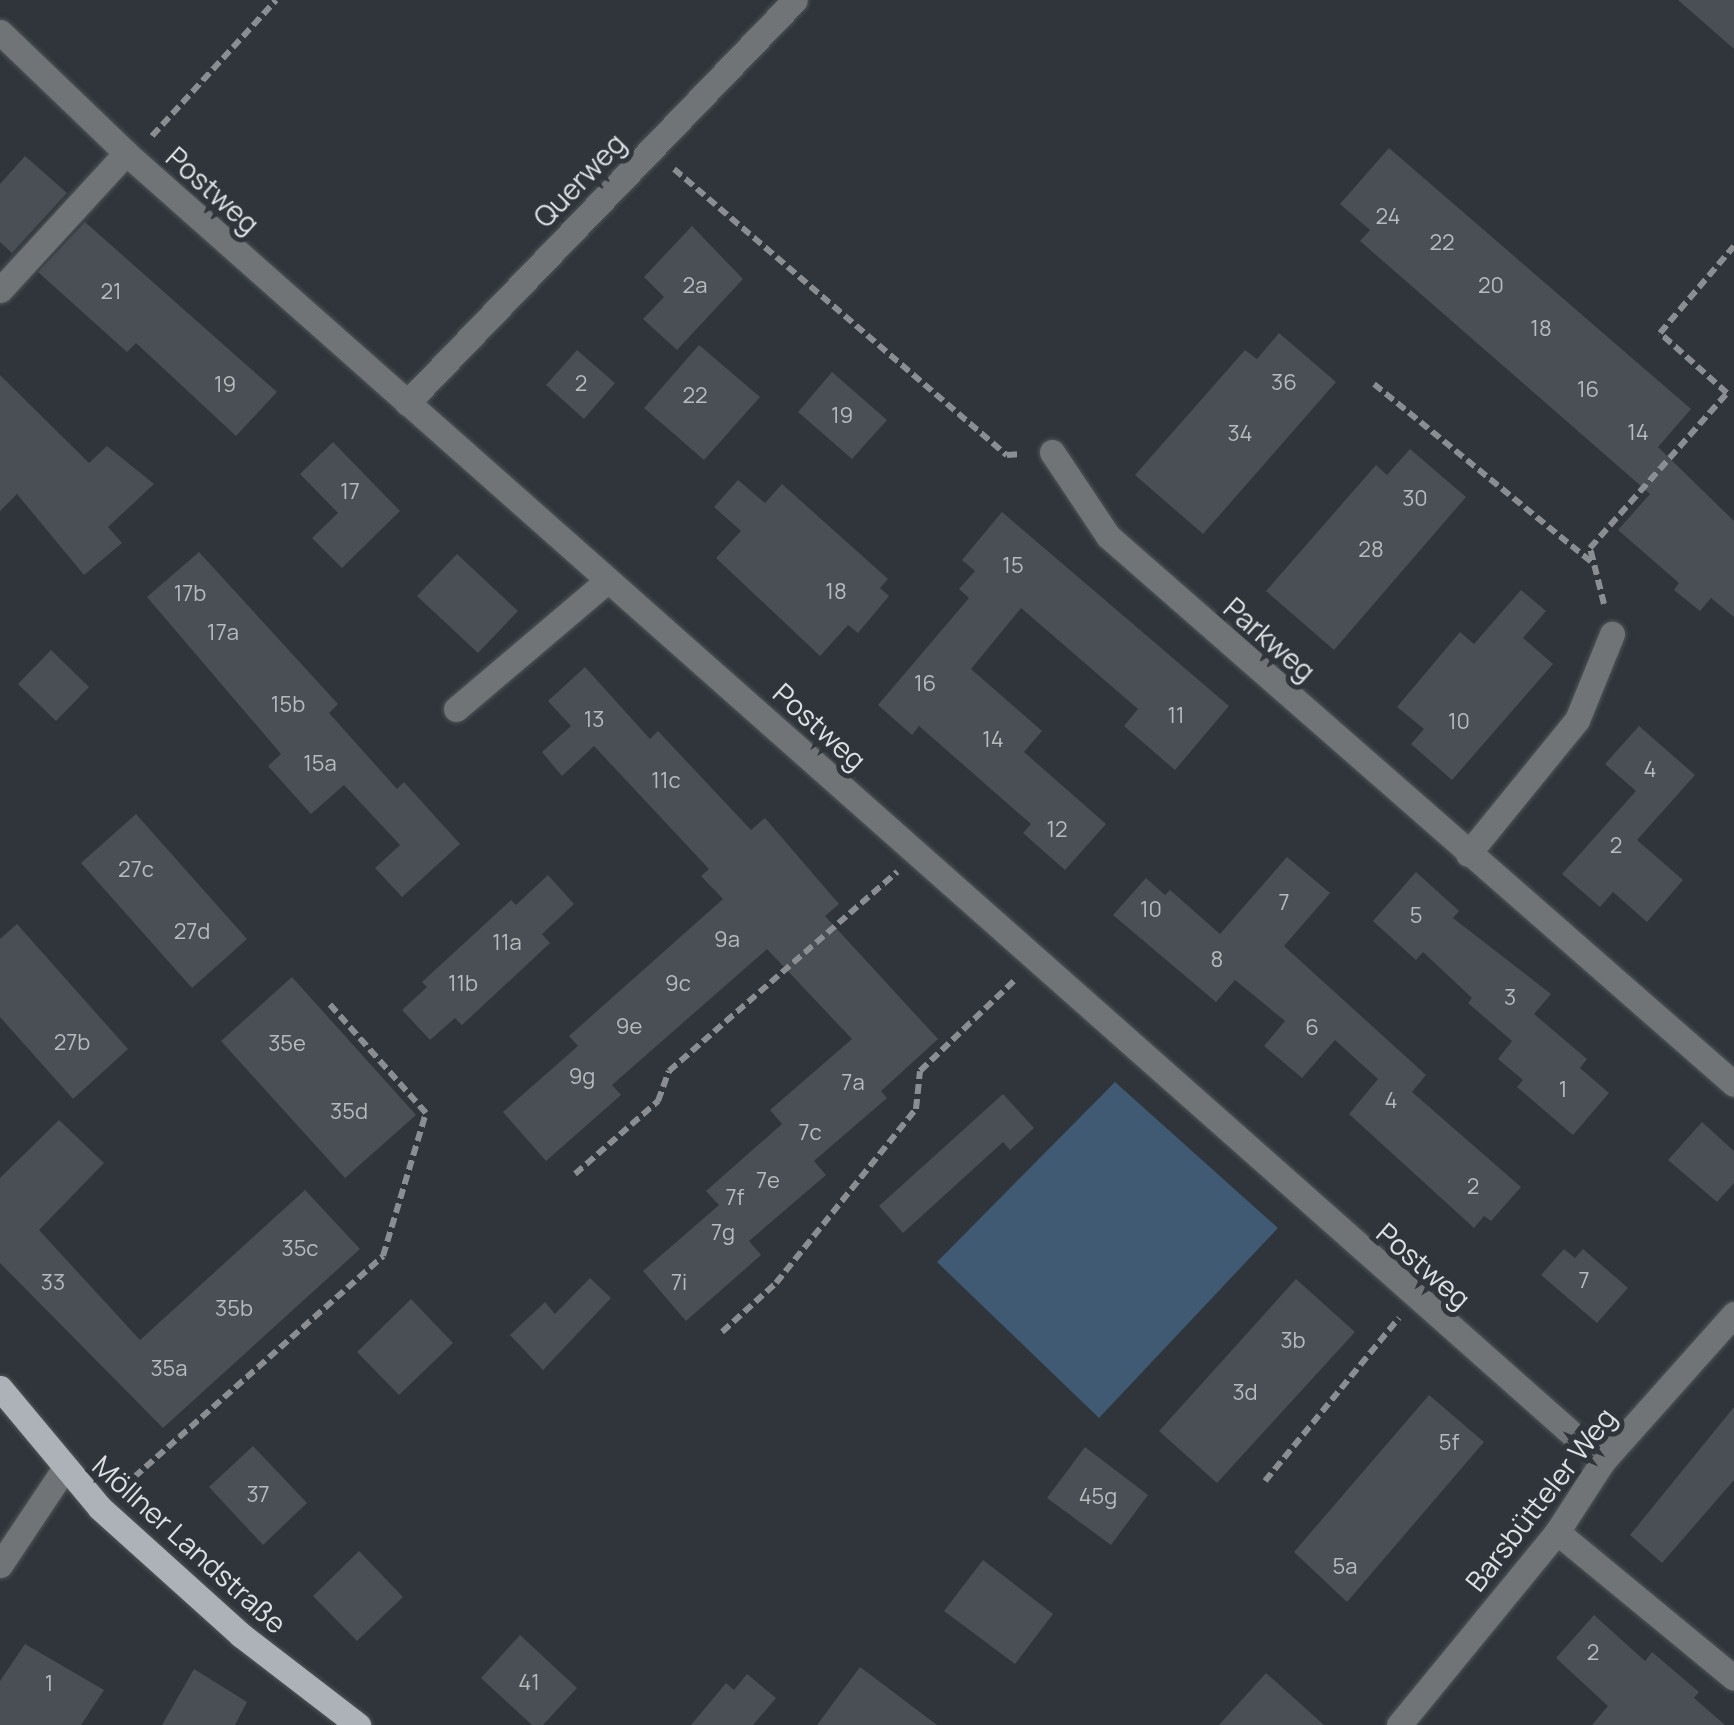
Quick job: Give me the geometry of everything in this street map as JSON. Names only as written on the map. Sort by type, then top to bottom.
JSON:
[{"type":"main road","name":"Möllner Landstraße","points":[[0,1388],[100,1508],[241,1635],[358,1725]]},
{"type":"street","name":"Querweg","points":[[407,403],[795,0]]},
{"type":"street","name":"Postweg","points":[[0,32],[129,156],[1034,962],[1603,1462]]},
{"type":"street","points":[[0,290],[129,156]]},
{"type":"street","name":"Parkweg","points":[[1052,452],[1108,536],[1734,1084]]},
{"type":"street","points":[[456,708],[608,580]]},
{"type":"street","points":[[1468,854],[1577,720],[1612,634]]},
{"type":"street","name":"Barsbütteler Weg","points":[[1398,1725],[1557,1532],[1603,1462],[1734,1314]]},
{"type":"street","points":[[0,1565],[64,1469]]},
{"type":"street","points":[[1557,1532],[1734,1678]]},
{"type":"path","points":[[129,156],[276,0]]},
{"type":"path","points":[[651,148],[1008,454],[1052,452]]},
{"type":"path","points":[[1612,634],[1590,548],[1727,393],[1660,334],[1734,246]]},
{"type":"path","points":[[1374,384],[1593,563]]},
{"type":"path","points":[[575,1174],[658,1101],[669,1071],[916,855]]},
{"type":"path","points":[[722,1332],[776,1283],[916,1110],[920,1071],[1034,962]]},
{"type":"path","points":[[100,1508],[383,1256],[426,1113],[327,1001]]},
{"type":"path","points":[[1264,1481],[1416,1298]]},
{"type":"shaded area","points":[[1115,1082],[1278,1228],[1099,1418],[937,1262]]},
{"type":"building","points":[[1678,0],[1734,0],[1734,49]]},
{"type":"building","points":[[1389,148],[1691,409],[1658,447],[1734,521],[1734,617],[1711,598],[1700,611],[1674,590],[1679,583],[1618,530],[1650,494],[1360,241],[1370,230],[1340,204]]},
{"type":"building","points":[[25,156],[67,193],[12,253],[0,242],[0,184]]},
{"type":"building","points":[[85,222],[277,392],[236,436],[136,343],[127,352],[38,272]]},
{"type":"building","points":[[692,226],[743,279],[677,350],[643,319],[664,297],[644,277]]},
{"type":"building","points":[[1279,333],[1336,382],[1203,534],[1135,475],[1245,350],[1257,359]]},
{"type":"building","points":[[699,345],[760,397],[704,460],[644,408]]},
{"type":"building","points":[[577,350],[615,383],[584,419],[546,385]]},
{"type":"building","points":[[832,372],[887,420],[852,459],[798,412]]},
{"type":"building","points":[[0,375],[89,463],[107,446],[154,484],[108,527],[122,543],[84,575],[17,494],[0,511]]},
{"type":"building","points":[[333,442],[400,511],[342,568],[312,538],[338,513],[300,474]]},
{"type":"building","points":[[1410,449],[1466,497],[1334,650],[1266,591],[1376,465],[1387,475]]},
{"type":"building","points":[[738,480],[765,503],[782,484],[888,579],[880,588],[889,596],[858,633],[848,625],[820,656],[716,558],[741,531],[714,507]]},
{"type":"building","points":[[1002,512],[1229,706],[1175,770],[1124,726],[1138,709],[1021,608],[971,669],[1042,731],[1024,752],[1106,824],[1065,870],[1023,833],[1031,824],[919,726],[912,735],[878,705],[969,598],[959,589],[975,571],[962,560]]},
{"type":"building","points":[[199,552],[338,704],[329,713],[397,789],[404,782],[460,844],[402,897],[375,868],[400,845],[344,785],[311,814],[268,766],[281,754],[147,597]]},
{"type":"building","points":[[457,554],[518,611],[478,653],[417,596]]},
{"type":"building","points":[[1521,590],[1546,611],[1523,638],[1553,664],[1452,780],[1411,744],[1424,729],[1397,707],[1460,632],[1474,644]]},
{"type":"building","points":[[51,650],[89,687],[56,721],[18,684]]},
{"type":"building","points":[[585,667],[650,739],[658,731],[751,830],[765,818],[839,904],[825,916],[938,1039],[881,1091],[887,1098],[814,1161],[826,1175],[749,1241],[761,1255],[686,1321],[643,1271],[719,1205],[706,1191],[782,1124],[770,1110],[852,1039],[767,949],[612,1085],[621,1095],[546,1161],[503,1112],[578,1046],[569,1036],[723,899],[701,876],[709,869],[594,746],[562,776],[542,752],[571,726],[548,701]]},
{"type":"building","points":[[1639,726],[1695,775],[1637,840],[1683,880],[1647,922],[1613,892],[1600,907],[1562,874],[1636,791],[1605,764]]},
{"type":"building","points":[[136,814],[247,939],[192,988],[81,863]]},
{"type":"building","points":[[1287,857],[1330,893],[1284,946],[1426,1075],[1412,1092],[1521,1187],[1491,1221],[1484,1216],[1474,1228],[1349,1114],[1378,1079],[1335,1040],[1302,1078],[1264,1046],[1285,1021],[1235,980],[1216,1002],[1113,915],[1146,878],[1165,895],[1170,890],[1220,934]]},
{"type":"building","points":[[1416,872],[1459,911],[1453,918],[1551,994],[1534,1014],[1587,1059],[1580,1068],[1609,1093],[1573,1135],[1517,1087],[1523,1080],[1498,1059],[1512,1041],[1468,1003],[1472,998],[1423,952],[1416,960],[1373,921]]},
{"type":"building","points":[[548,875],[574,904],[542,934],[550,943],[462,1025],[455,1018],[430,1040],[402,1010],[427,987],[422,982],[511,900],[516,905]]},
{"type":"building","points":[[17,924],[128,1049],[73,1099],[0,1017],[0,939]]},
{"type":"building","points":[[292,977],[416,1115],[345,1178],[221,1041]]},
{"type":"building","points":[[1003,1094],[1034,1128],[1010,1150],[1003,1142],[903,1233],[879,1206]]},
{"type":"building","points":[[59,1120],[104,1163],[39,1230],[140,1340],[305,1190],[360,1249],[163,1428],[0,1263],[0,1178]]},
{"type":"building","points":[[1702,1122],[1734,1151],[1734,1183],[1717,1202],[1668,1160]]},
{"type":"building","points":[[1564,1249],[1575,1258],[1583,1249],[1628,1288],[1597,1323],[1541,1275]]},
{"type":"building","points":[[590,1278],[611,1298],[543,1370],[510,1335],[545,1302],[555,1314]]},
{"type":"building","points":[[1296,1279],[1355,1332],[1217,1483],[1159,1431]]},
{"type":"building","points":[[411,1299],[453,1343],[399,1395],[357,1352]]},
{"type":"building","points":[[1429,1395],[1484,1442],[1347,1602],[1294,1552]]},
{"type":"building","points":[[1734,1407],[1734,1480],[1662,1563],[1630,1535]]},
{"type":"building","points":[[253,1446],[307,1503],[263,1545],[209,1487]]},
{"type":"building","points":[[1085,1447],[1148,1495],[1111,1545],[1047,1498]]},
{"type":"building","points":[[359,1551],[403,1597],[357,1641],[313,1596]]},
{"type":"building","points":[[983,1560],[1053,1614],[1015,1664],[944,1611]]},
{"type":"building","points":[[1594,1615],[1645,1661],[1652,1652],[1699,1692],[1694,1698],[1725,1725],[1592,1725],[1608,1706],[1556,1658]]},
{"type":"building","points":[[520,1635],[577,1688],[543,1725],[532,1725],[481,1678]]},
{"type":"building","points":[[25,1644],[104,1690],[81,1725],[0,1725],[0,1681]]},
{"type":"building","points":[[860,1667],[888,1688],[937,1725],[817,1725]]},
{"type":"building","points":[[194,1669],[247,1702],[235,1725],[162,1725]]},
{"type":"building","points":[[1266,1673],[1324,1725],[1219,1725]]},
{"type":"building","points":[[747,1674],[776,1698],[753,1725],[691,1725],[726,1683],[734,1690]]}]
